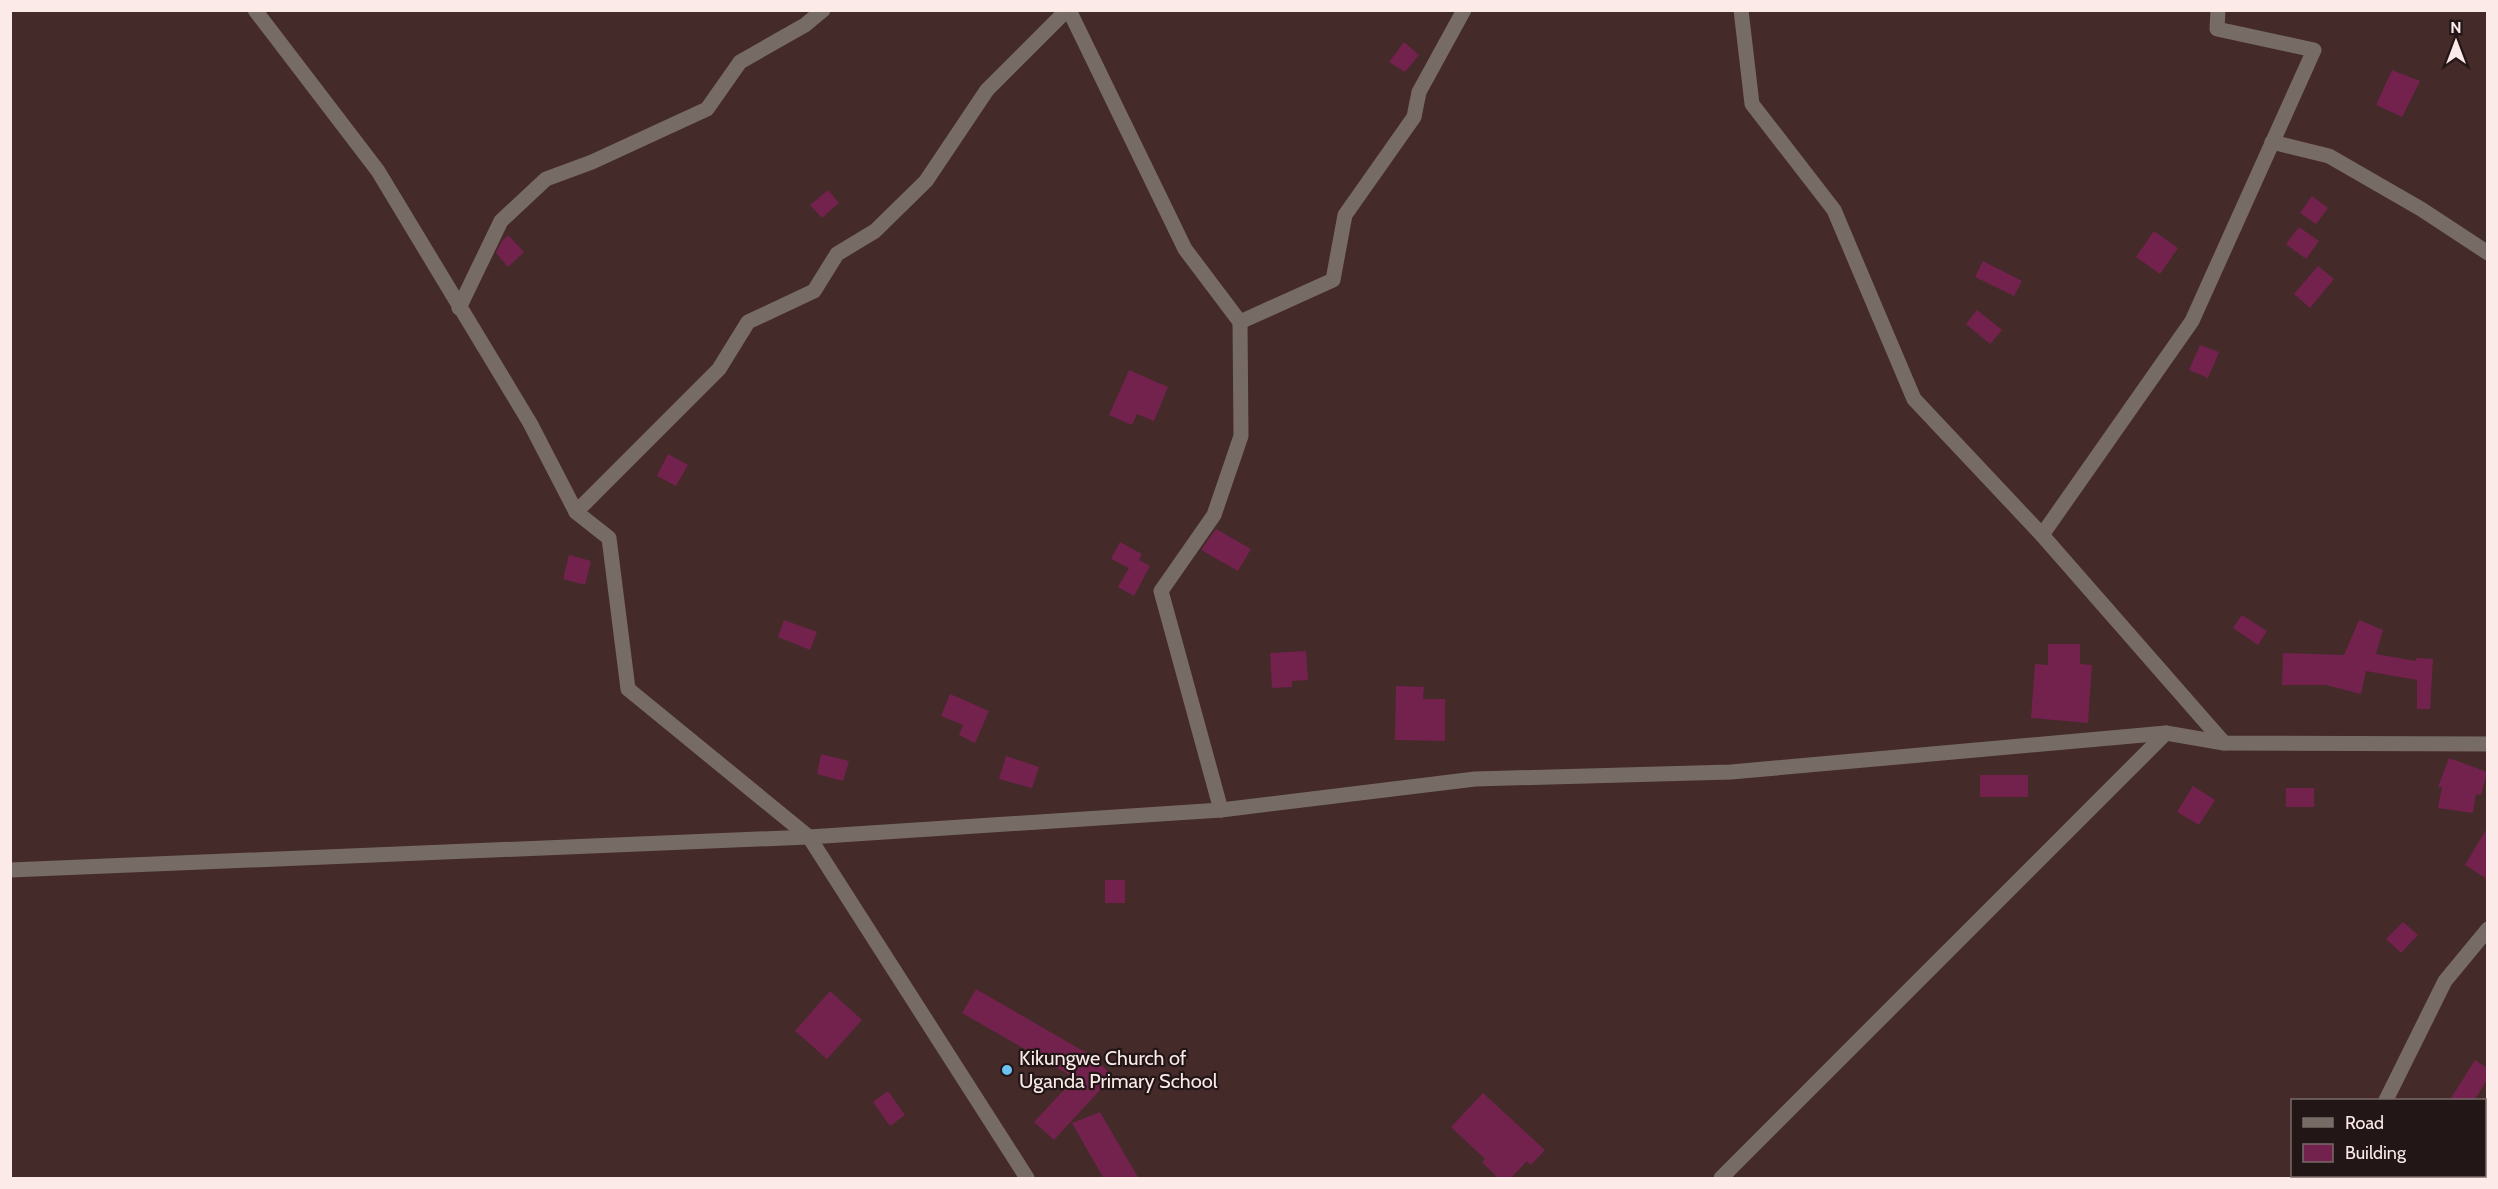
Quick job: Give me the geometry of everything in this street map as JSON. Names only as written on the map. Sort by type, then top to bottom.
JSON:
[{"type":"street","points":[[255,10],[378,171],[530,423],[576,512],[609,538],[628,688],[809,837],[1027,1179]]},
{"type":"street","points":[[459,308],[501,221],[546,179],[592,162],[707,109],[740,62],[805,25],[823,10]]},
{"type":"street","points":[[576,512],[719,369],[748,322],[814,291],[837,254],[875,231],[926,182],[987,90],[1068,10],[1185,249],[1240,322],[1241,436],[1214,515],[1161,591],[1221,810]]},
{"type":"street","points":[[1240,322],[1333,280],[1345,215],[1414,117],[1419,92],[1464,10]]},
{"type":"street","points":[[1741,10],[1752,104],[1834,210],[1914,399],[2042,535],[2223,743]]},
{"type":"street","points":[[2042,535],[2192,321],[2314,50],[2217,29],[2218,10]]},
{"type":"street","points":[[2272,142],[2329,156],[2421,209],[2487,253]]},
{"type":"street","points":[[1721,1179],[2166,732]]},
{"type":"street","points":[[10,870],[809,837],[1221,810],[1475,779],[1731,772],[2166,732],[2223,743],[2487,744]]},
{"type":"street","points":[[2387,1099],[2445,981],[2487,929]]},
{"type":"building","points":[[1404,42],[1419,55],[1405,72],[1389,62]]},
{"type":"building","points":[[2392,70],[2420,81],[2402,117],[2376,105]]},
{"type":"building","points":[[828,190],[839,203],[822,218],[810,205]]},
{"type":"building","points":[[2312,196],[2328,208],[2316,224],[2300,213]]},
{"type":"building","points":[[2299,227],[2319,241],[2306,259],[2286,244]]},
{"type":"building","points":[[2154,231],[2178,248],[2160,274],[2136,257]]},
{"type":"building","points":[[508,235],[524,252],[508,267],[496,253]]},
{"type":"building","points":[[1983,261],[2022,281],[2014,296],[1975,277]]},
{"type":"building","points":[[2318,266],[2334,279],[2310,308],[2294,294]]},
{"type":"building","points":[[1977,310],[2002,330],[1990,344],[1966,324]]},
{"type":"building","points":[[2200,345],[2219,352],[2208,378],[2189,370]]},
{"type":"building","points":[[1129,370],[1168,387],[1154,421],[1137,414],[1132,425],[1109,415]]},
{"type":"building","points":[[668,454],[688,465],[676,486],[657,476]]},
{"type":"building","points":[[1216,529],[1251,549],[1238,571],[1201,550]]},
{"type":"building","points":[[1120,542],[1142,554],[1139,560],[1150,566],[1134,596],[1118,587],[1129,568],[1111,559]]},
{"type":"building","points":[[569,555],[591,561],[585,585],[563,579]]},
{"type":"building","points":[[2242,615],[2267,631],[2258,645],[2233,628]]},
{"type":"building","points":[[784,620],[817,632],[810,650],[778,637]]},
{"type":"building","points":[[2359,620],[2383,630],[2376,654],[2416,661],[2416,658],[2433,659],[2430,709],[2417,709],[2417,680],[2366,671],[2361,694],[2326,685],[2282,685],[2283,653],[2344,655]]},
{"type":"building","points":[[2048,644],[2080,644],[2080,664],[2092,665],[2088,723],[2031,718],[2035,664],[2048,665]]},
{"type":"building","points":[[1306,651],[1308,680],[1292,681],[1292,687],[1272,688],[1270,653]]},
{"type":"building","points":[[1396,686],[1424,687],[1423,699],[1445,699],[1445,741],[1395,740]]},
{"type":"building","points":[[950,694],[989,711],[975,743],[959,735],[963,725],[941,716]]},
{"type":"building","points":[[821,754],[849,761],[843,781],[817,774]]},
{"type":"building","points":[[1006,756],[1039,767],[1032,788],[999,779]]},
{"type":"building","points":[[2449,758],[2487,772],[2481,795],[2476,794],[2473,813],[2438,808],[2442,787],[2438,787]]},
{"type":"building","points":[[1980,775],[2028,775],[2028,797],[1980,797]]},
{"type":"building","points":[[2193,786],[2215,800],[2199,825],[2177,812]]},
{"type":"building","points":[[2286,788],[2314,788],[2314,807],[2286,807]]},
{"type":"building","points":[[2487,828],[2487,879],[2465,865]]},
{"type":"building","points":[[1105,880],[1125,880],[1125,903],[1105,903]]},
{"type":"building","points":[[2403,922],[2418,935],[2401,953],[2386,939]]},
{"type":"building","points":[[976,989],[1090,1055],[1113,1076],[1054,1140],[1034,1122],[1075,1078],[962,1013]]},
{"type":"building","points":[[830,991],[862,1020],[827,1059],[795,1031]]},
{"type":"building","points":[[2475,1060],[2487,1068],[2487,1080],[2475,1099],[2450,1099]]},
{"type":"building","points":[[888,1091],[905,1115],[890,1126],[873,1102]]},
{"type":"building","points":[[1483,1093],[1545,1150],[1531,1165],[1527,1161],[1510,1179],[1499,1179],[1482,1162],[1485,1159],[1451,1127]]},
{"type":"building","points":[[1100,1112],[1139,1179],[1104,1179],[1072,1123]]},
{"type":"place","name":"Kikungwe Church of Uganda Primary School","points":[[1007,1070]]}]
